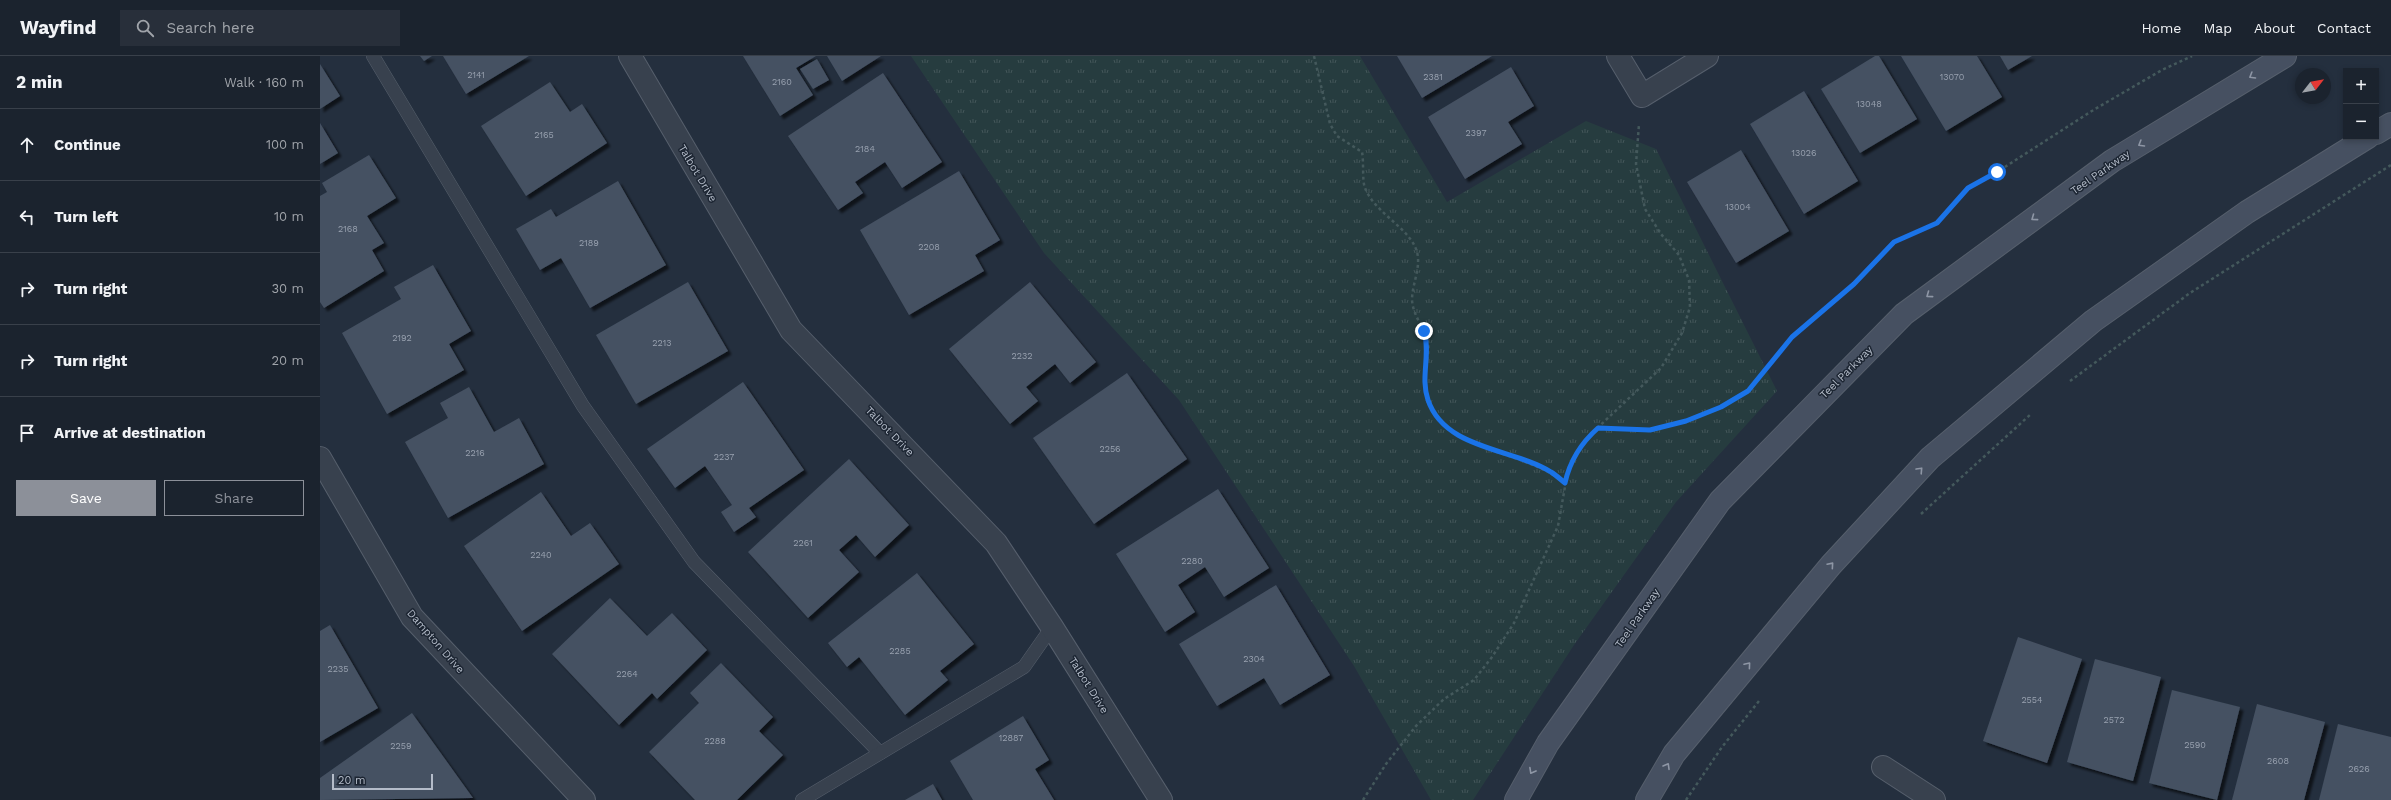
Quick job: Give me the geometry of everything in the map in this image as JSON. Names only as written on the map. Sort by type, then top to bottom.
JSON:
[{"type":"main road","name":"Teel Parkway","points":[[1516,800],[1548,743],[1720,501],[1904,314],[2112,161],[2285,56]]},
{"type":"main road","points":[[2379,131],[2391,124]]},
{"type":"main road","points":[[1647,800],[1674,754],[1831,565],[1930,458],[2093,320],[2247,212],[2363,140]]},
{"type":"street","name":"Talbot Drive","points":[[630,56],[791,330],[996,543],[1052,627],[1161,800]]},
{"type":"street","points":[[1618,56],[1642,96],[1707,56]]},
{"type":"street","name":"Dampton Drive","points":[[320,458],[412,617],[584,800]]},
{"type":"street","points":[[1883,767],[1934,800]]},
{"type":"lane","points":[[373,56],[583,406],[694,562],[880,753]]},
{"type":"lane","points":[[802,800],[1024,667],[1052,627]]},
{"type":"path","points":[[1314,56],[1330,124],[1337,136],[1362,152],[1364,165],[1364,187],[1380,212],[1406,234],[1416,249],[1418,259],[1412,299],[1417,320],[1424,331],[1428,344],[1424,379],[1428,400],[1439,419],[1455,434],[1550,471],[1565,483]]},
{"type":"path","points":[[1598,428],[1650,430],[1700,416],[1721,407],[1748,391],[1792,337],[1854,284],[1894,242],[1937,223],[1968,188],[1997,172],[2095,109],[2162,70],[2192,56]]},
{"type":"path","points":[[1363,800],[1386,764],[1416,726],[1444,699],[1474,680],[1492,657],[1514,623],[1558,526],[1568,470],[1578,450],[1598,428],[1661,368],[1682,333],[1690,307],[1689,280],[1679,254],[1661,234],[1645,209],[1636,164],[1642,96]]},
{"type":"path","points":[[2066,384],[2190,293],[2391,165]]},
{"type":"path","points":[[1917,518],[1938,496],[2036,409]]},
{"type":"path","points":[[1686,800],[1722,747],[1761,698]]},
{"type":"green space","points":[[911,56],[1360,56],[1447,202],[1586,121],[1656,149],[1777,391],[1676,502],[1574,645],[1473,800],[1431,800],[1354,666],[1179,400],[1044,253]]},
{"type":"building","points":[[420,56],[432,56],[424,61]]},
{"type":"building","points":[[443,56],[529,56],[466,94]]},
{"type":"building","points":[[743,56],[816,56],[796,68],[813,95],[780,116]]},
{"type":"building","points":[[827,56],[881,56],[842,81]]},
{"type":"building","points":[[1397,56],[1492,56],[1422,98]]},
{"type":"building","points":[[1875,56],[1879,56],[1917,119],[1860,153],[1821,89]]},
{"type":"building","points":[[1901,56],[1977,56],[2002,97],[1946,131]]},
{"type":"building","points":[[2000,56],[2032,56],[2008,70]]},
{"type":"building","points":[[817,59],[829,80],[813,89],[800,69]]},
{"type":"building","points":[[320,64],[340,96],[320,109]]},
{"type":"building","points":[[1511,67],[1534,106],[1508,122],[1522,144],[1465,179],[1428,117]]},
{"type":"building","points":[[883,73],[942,162],[902,188],[885,162],[855,182],[863,193],[838,210],[788,136]]},
{"type":"building","points":[[550,82],[570,112],[582,104],[607,143],[526,196],[481,126]]},
{"type":"building","points":[[1804,91],[1858,181],[1804,214],[1750,124]]},
{"type":"building","points":[[320,123],[338,153],[320,164]]},
{"type":"building","points":[[1741,150],[1789,231],[1736,263],[1687,182]]},
{"type":"building","points":[[369,155],[396,198],[367,216],[384,243],[372,250],[384,271],[324,308],[320,302],[320,196],[327,192],[322,183]]},
{"type":"building","points":[[959,171],[1000,240],[975,255],[984,271],[909,315],[860,230]]},
{"type":"building","points":[[618,181],[666,265],[590,308],[561,258],[540,270],[516,229],[551,209],[556,217]]},
{"type":"building","points":[[433,265],[471,331],[449,344],[464,370],[387,414],[342,333],[401,299],[394,287]]},
{"type":"building","points":[[688,282],[728,351],[636,404],[596,335]]},
{"type":"building","points":[[1030,282],[1096,362],[1070,383],[1055,364],[1026,387],[1038,401],[1010,424],[949,349]]},
{"type":"building","points":[[1127,373],[1187,459],[1094,524],[1033,438]]},
{"type":"building","points":[[743,382],[804,470],[749,508],[756,517],[734,532],[721,512],[732,505],[705,466],[675,488],[647,449]]},
{"type":"building","points":[[469,387],[494,432],[519,418],[544,464],[448,518],[405,442],[448,418],[440,403]]},
{"type":"building","points":[[849,459],[909,525],[875,557],[856,535],[839,550],[859,572],[808,618],[748,552]]},
{"type":"building","points":[[1218,489],[1269,568],[1224,597],[1205,567],[1178,585],[1195,612],[1165,632],[1116,554]]},
{"type":"building","points":[[541,492],[571,536],[590,523],[619,564],[522,631],[464,546]]},
{"type":"building","points":[[917,573],[974,644],[940,671],[948,680],[905,715],[859,657],[847,667],[828,643]]},
{"type":"building","points":[[1276,585],[1330,675],[1280,705],[1264,678],[1217,706],[1179,644]]},
{"type":"building","points":[[610,598],[647,636],[672,613],[707,650],[657,699],[652,693],[619,725],[552,654]]},
{"type":"building","points":[[330,625],[378,708],[320,742],[320,631]]},
{"type":"building","points":[[2018,637],[2082,659],[2047,763],[1983,741]]},
{"type":"building","points":[[2095,659],[2161,677],[2133,781],[2067,762]]},
{"type":"building","points":[[721,663],[773,717],[759,731],[783,755],[737,800],[695,800],[649,752],[699,703],[690,693]]},
{"type":"building","points":[[2172,690],[2240,707],[2217,800],[2149,783]]},
{"type":"building","points":[[2257,704],[2325,722],[2304,800],[2232,800]]},
{"type":"building","points":[[412,713],[473,798],[320,800],[320,778]]},
{"type":"building","points":[[1023,716],[1049,760],[1035,769],[1054,800],[973,800],[950,761]]},
{"type":"building","points":[[2338,724],[2391,737],[2391,800],[2319,800]]},
{"type":"building","points":[[933,784],[942,800],[905,800]]},
{"type":"route","points":[[1424,331],[1428,344],[1428,358],[1424,379],[1428,400],[1439,419],[1455,434],[1550,471],[1565,483],[1568,470],[1578,450],[1598,428],[1650,430],[1686,421],[1721,407],[1748,391],[1764,374],[1792,337],[1854,284],[1894,242],[1937,223],[1968,188],[1997,172]]}]
